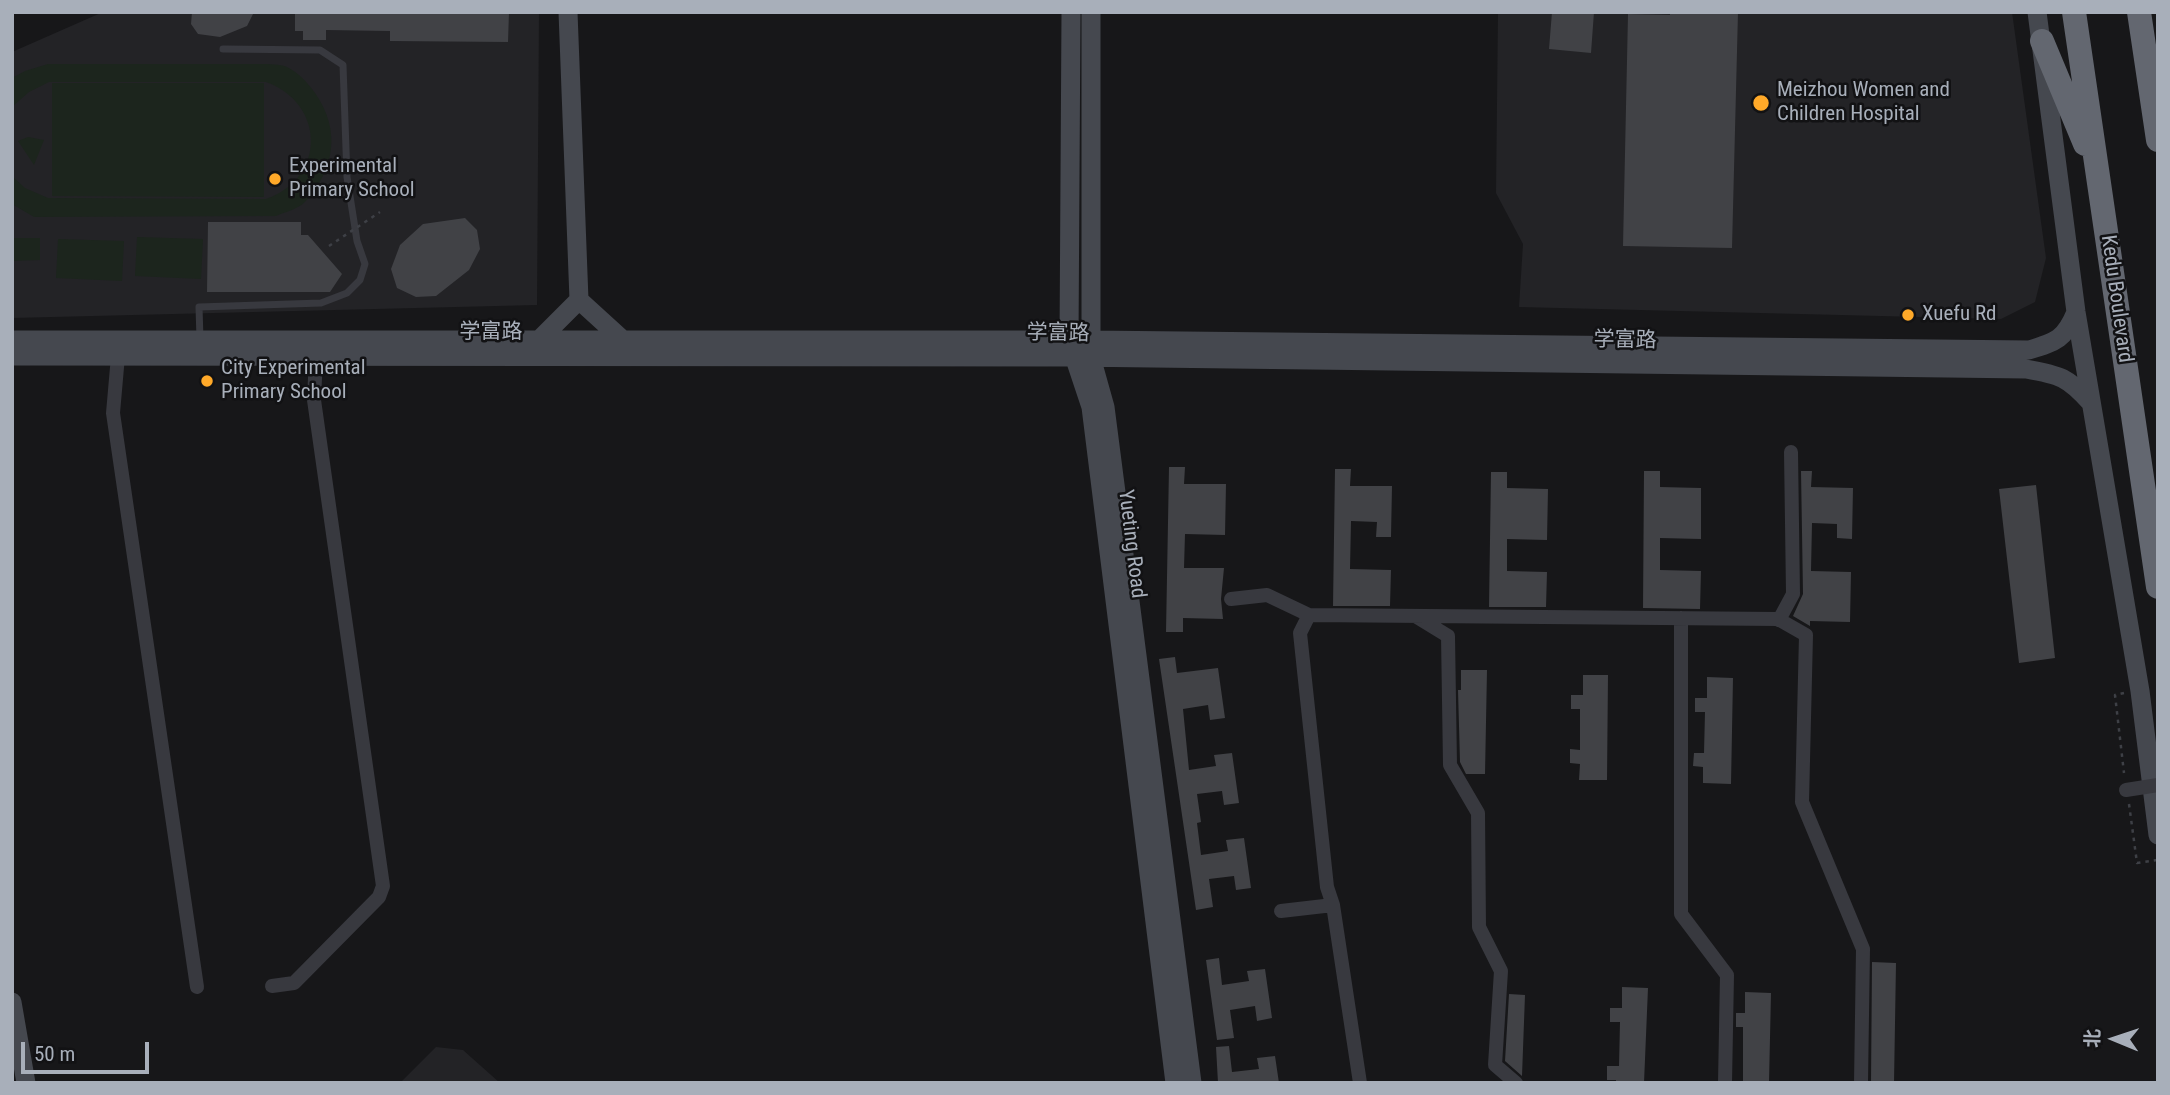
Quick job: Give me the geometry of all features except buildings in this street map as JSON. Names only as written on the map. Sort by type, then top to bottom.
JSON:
[{"type":"highway","name":"Kedu Boulevard","points":[[2074,12],[2158,587]]},
{"type":"highway","points":[[2139,12],[2157,123]]},
{"type":"highway","points":[[2042,41],[2098,177]]},
{"type":"street","points":[[568,12],[579,300],[624,341]]},
{"type":"street","name":"Yueting Road","points":[[1071,12],[1081,349],[1091,407],[1175,1083]]},
{"type":"street","name":"Yueting Road","points":[[1091,12],[1081,349],[1105,407],[1192,1083]]},
{"type":"street","points":[[2037,12],[2076,312],[2140,691],[2158,835]]},
{"type":"street","points":[[538,341],[579,300]]},
{"type":"street","name":"学富路","points":[[12,356],[1081,349],[2029,350],[2053,343],[2068,330],[2076,312]]},
{"type":"street","name":"学富路","points":[[12,340],[624,341],[2026,369],[2053,373],[2073,382],[2091,403]]},
{"type":"street","points":[[118,356],[113,414],[197,987]]},
{"type":"street","points":[[272,986],[295,983],[379,897],[383,886],[314,400],[316,356]]},
{"type":"street","points":[[1779,620],[1793,594],[1791,452]]},
{"type":"street","points":[[1231,598],[1267,595],[1309,615],[1779,620],[1807,635],[1802,802],[1863,949],[1861,1083]]},
{"type":"street","points":[[1309,615],[1300,633],[1327,887],[1333,905],[1360,1083]]},
{"type":"street","points":[[1416,616],[1448,636],[1450,765],[1478,813],[1479,926],[1501,971],[1495,1065],[1516,1083]]},
{"type":"street","points":[[1681,618],[1681,914],[1727,975],[1725,1083]]},
{"type":"street","points":[[2126,790],[2158,785]]},
{"type":"street","points":[[1281,911],[1333,905]]},
{"type":"street","points":[[12,1002],[26,1083]]},
{"type":"lane","points":[[200,340],[200,307],[321,303],[347,293],[360,280],[365,264],[356,241],[347,177],[343,65],[320,50],[223,49]]},
{"type":"path","points":[[329,246],[380,212]]},
{"type":"path","points":[[2115,695],[2137,863],[2158,860]]},
{"type":"shaded area","name":"Experimental Primary School","points":[[103,12],[539,12],[537,305],[12,318],[12,52]]},
{"type":"shaded area","name":"Meizhou Women and Children Hospital","points":[[1498,12],[2012,12],[2046,258],[2035,302],[2001,319],[1519,307],[1523,244],[1496,193]]},
{"type":"shaded area","points":[[48,64],[284,66],[306,82],[323,107],[331,135],[328,163],[323,176],[305,202],[276,216],[34,217],[12,204],[12,176],[25,188],[48,198],[266,199],[286,189],[300,175],[308,158],[311,140],[308,123],[299,106],[285,92],[266,82],[49,82],[29,92],[12,107],[12,78]]},
{"type":"shaded area","points":[[52,83],[264,83],[264,197],[52,196]]},
{"type":"shaded area","points":[[28,137],[44,140],[34,165],[18,141]]},
{"type":"shaded area","points":[[137,237],[203,239],[201,279],[135,276]]},
{"type":"shaded area","points":[[12,238],[40,238],[40,260],[12,261]]},
{"type":"shaded area","points":[[58,239],[124,241],[122,281],[56,278]]},
{"type":"shaded area","points":[[436,1047],[463,1050],[500,1083],[400,1083]]},
{"type":"place","name":"Meizhou Women and Children Hospital","points":[[1761,103]]},
{"type":"place","name":"Experimental Primary School","points":[[275,179]]},
{"type":"place","name":"Xuefu Rd","points":[[1908,315]]},
{"type":"place","name":"City Experimental Primary School","points":[[207,381]]}]
